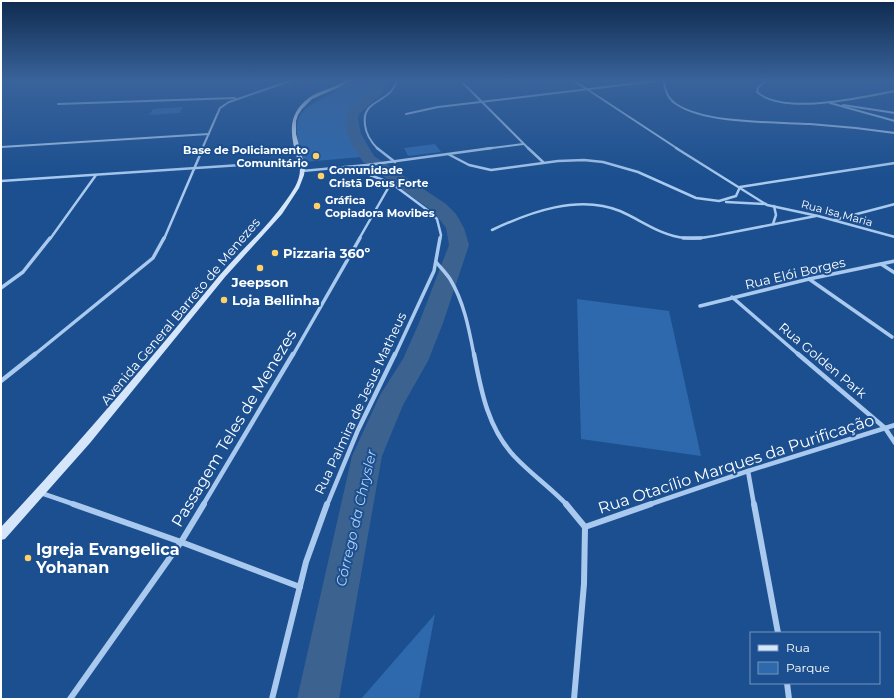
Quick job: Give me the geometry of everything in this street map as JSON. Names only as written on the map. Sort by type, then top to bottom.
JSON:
[{"type":"main road","name":"Avenida General Barreto de Menezes","points":[[1,535],[90,437],[224,275],[278,214],[296,191],[302,171],[292,123],[298,113]]},
{"type":"street","points":[[1,381],[153,258],[160,247],[218,113]]},
{"type":"street","points":[[366,113],[364,116],[364,128],[367,137],[375,146],[395,162]]},
{"type":"street","points":[[406,114],[412,113]]},
{"type":"street","points":[[493,113],[523,144],[543,162]]},
{"type":"street","points":[[621,113],[767,204]]},
{"type":"street","points":[[698,113],[715,117],[858,128],[895,133]]},
{"type":"street","points":[[864,113],[895,121]]},
{"type":"street","points":[[1,147],[209,134]]},
{"type":"street","points":[[302,171],[395,162],[523,144]]},
{"type":"street","points":[[448,154],[468,165],[491,170],[543,162],[586,160],[615,164],[647,175],[682,193],[698,198],[722,202],[767,204]]},
{"type":"street","points":[[1,181],[300,161]]},
{"type":"street","points":[[740,187],[895,163]]},
{"type":"street","name":"Rua Palmira de Jesus Matheus","points":[[272,699],[306,562],[333,489],[358,430],[412,320],[434,271],[442,235],[437,219],[391,183],[349,167]]},
{"type":"street","points":[[1,288],[23,272],[34,260],[96,175]]},
{"type":"street","name":"Passagem Teles de Menezes","points":[[70,699],[181,542],[322,305],[391,183]]},
{"type":"street","points":[[722,202],[737,196],[740,192],[740,187]]},
{"type":"street","points":[[492,230],[527,216],[566,206],[591,204],[610,207],[661,231],[680,237],[707,237],[818,216]]},
{"type":"street","name":"Rua Isa Maria","points":[[767,204],[834,220],[895,238]]},
{"type":"street","points":[[834,220],[895,204]]},
{"type":"street","points":[[773,224],[776,215],[774,206]]},
{"type":"street","name":"Rua Elói Borges","points":[[700,306],[809,279],[895,261]]},
{"type":"street","points":[[436,262],[444,269],[457,289],[463,306],[484,398],[494,428],[508,451],[530,473],[566,503],[584,527],[584,584],[574,699]]},
{"type":"street","points":[[881,264],[895,273]]},
{"type":"street","points":[[809,279],[892,337]]},
{"type":"street","name":"Rua Golden Park","points":[[732,297],[886,428],[895,443]]},
{"type":"street","name":"Rua Otacílio Marques da Purificação","points":[[584,527],[748,471],[895,425]]},
{"type":"street","points":[[748,471],[778,632]]},
{"type":"street","points":[[40,493],[181,542],[300,587]]},
{"type":"street","points":[[786,684],[789,699]]},
{"type":"green space","points":[[151,113],[180,113],[180,113],[149,115]]},
{"type":"green space","points":[[302,113],[352,113],[350,117],[355,144],[361,157],[304,162],[298,142],[297,127],[299,117]]},
{"type":"green space","points":[[435,144],[441,152],[408,156],[404,148]]},
{"type":"green space","points":[[577,299],[669,311],[701,456],[581,439]]},
{"type":"green space","points":[[435,614],[419,699],[361,699]]},
{"type":"waterway","name":"Córrego da Chrysler","points":[[318,699],[367,456],[390,403],[415,361],[431,323],[459,245],[455,228],[440,208],[368,159],[354,134],[351,119],[353,113]]},
{"type":"place","name":"Base de Policiamento Comunitário","points":[[316,156]]},
{"type":"place","name":"Comunidade Cristã Deus Forte","points":[[321,176]]},
{"type":"place","name":"Gráfica Copiadora Movibes","points":[[317,206]]},
{"type":"place","name":"Pizzaria 360º","points":[[275,253]]},
{"type":"place","name":"Jeepson","points":[[260,268]]},
{"type":"place","name":"Loja Bellinha","points":[[224,300]]},
{"type":"place","name":"Igreja Evangelica Yohanan","points":[[28,558]]}]
